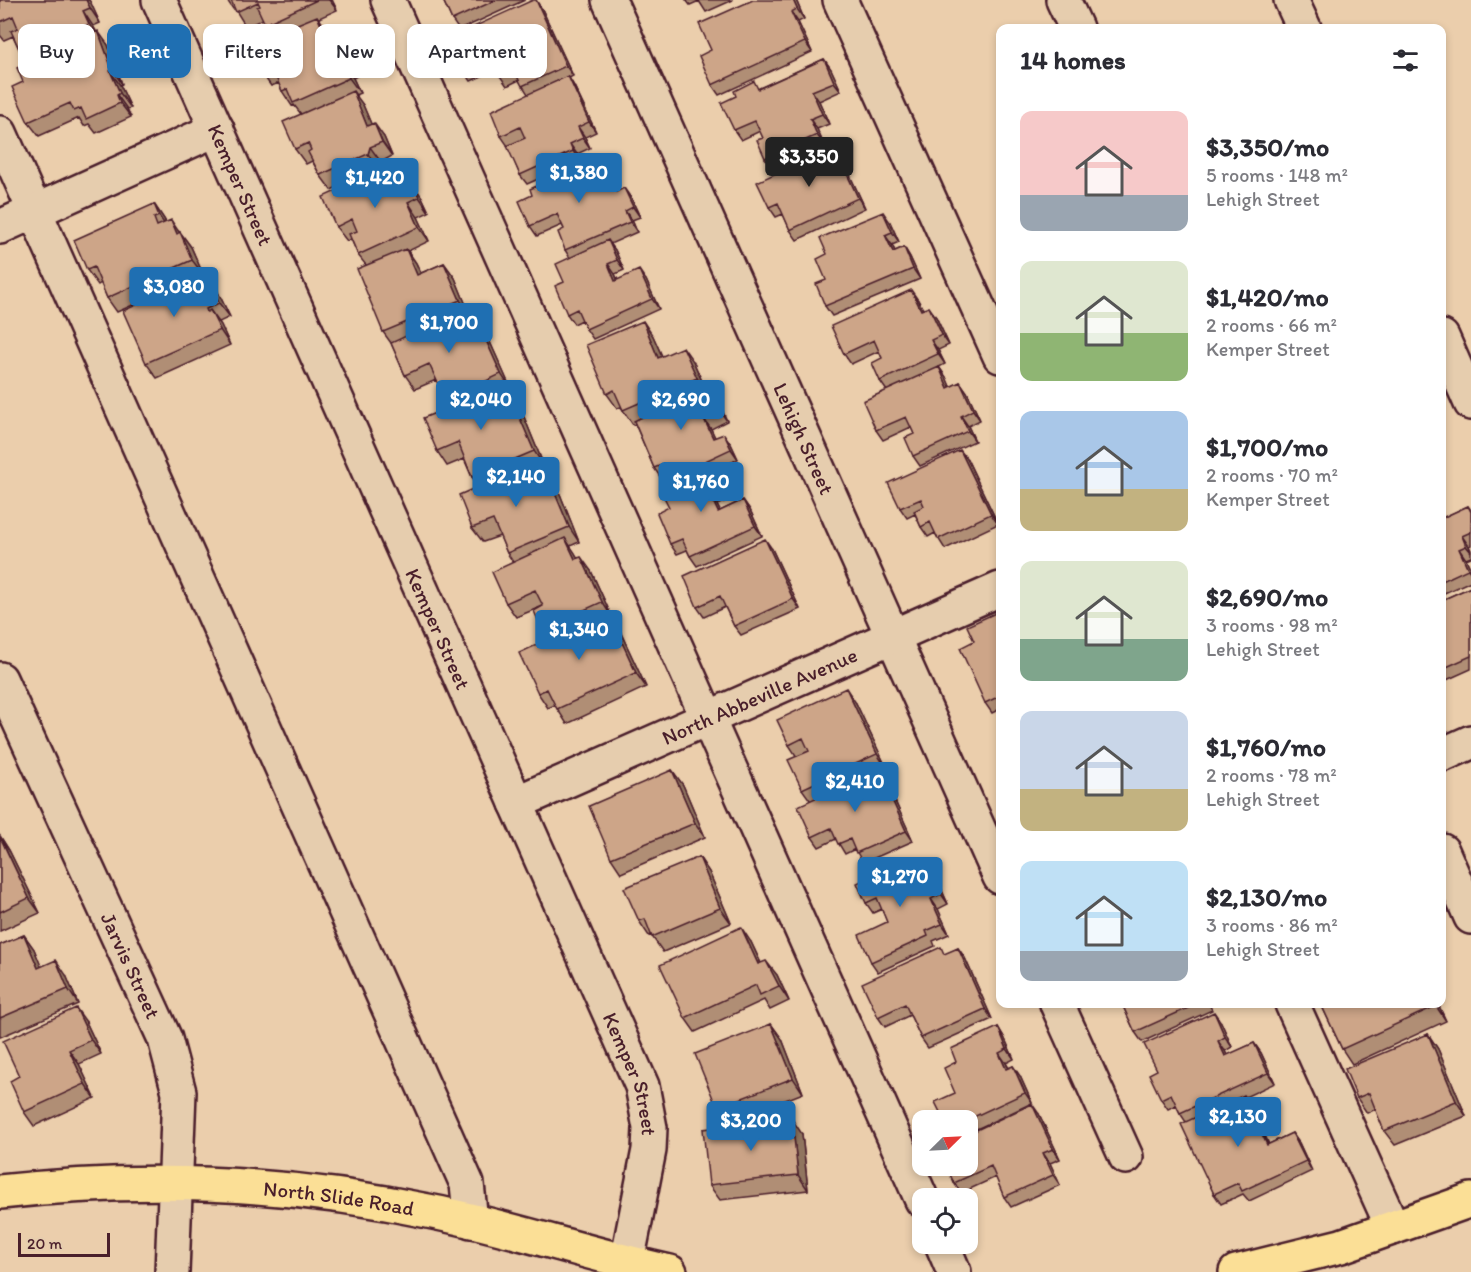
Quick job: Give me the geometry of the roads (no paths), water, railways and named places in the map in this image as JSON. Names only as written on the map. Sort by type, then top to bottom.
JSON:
[{"type":"main road","name":"North Slide Road","points":[[0,1192],[41,1187],[176,1183],[248,1186],[332,1194],[471,1221],[626,1267],[670,1272]]},
{"type":"main road","points":[[1236,1272],[1341,1246],[1471,1200]]},
{"type":"street","name":"Kemper Street","points":[[159,0],[642,1086],[650,1128],[649,1150],[626,1267]]},
{"type":"street","points":[[388,0],[917,1188]]},
{"type":"street","name":"Lehigh Street","points":[[609,0],[996,868]]},
{"type":"street","points":[[840,0],[996,347]]},
{"type":"street","points":[[1063,0],[1074,24]]},
{"type":"street","points":[[1291,0],[1302,24]]},
{"type":"street","points":[[0,227],[217,129]]},
{"type":"street","points":[[0,133],[467,1184],[471,1221]]},
{"type":"street","points":[[1446,346],[1471,403]]},
{"type":"street","name":"North Abbeville Avenue","points":[[516,803],[996,591]]},
{"type":"street","name":"Jarvis Street","points":[[0,679],[165,1039],[179,1092],[172,1272]]},
{"type":"street","points":[[1446,753],[1471,742]]},
{"type":"street","points":[[1446,860],[1471,917]]},
{"type":"street","points":[[1059,1008],[1126,1157]]},
{"type":"street","points":[[1294,1008],[1393,1228]]},
{"type":"street","points":[[946,1254],[954,1272]]}]
